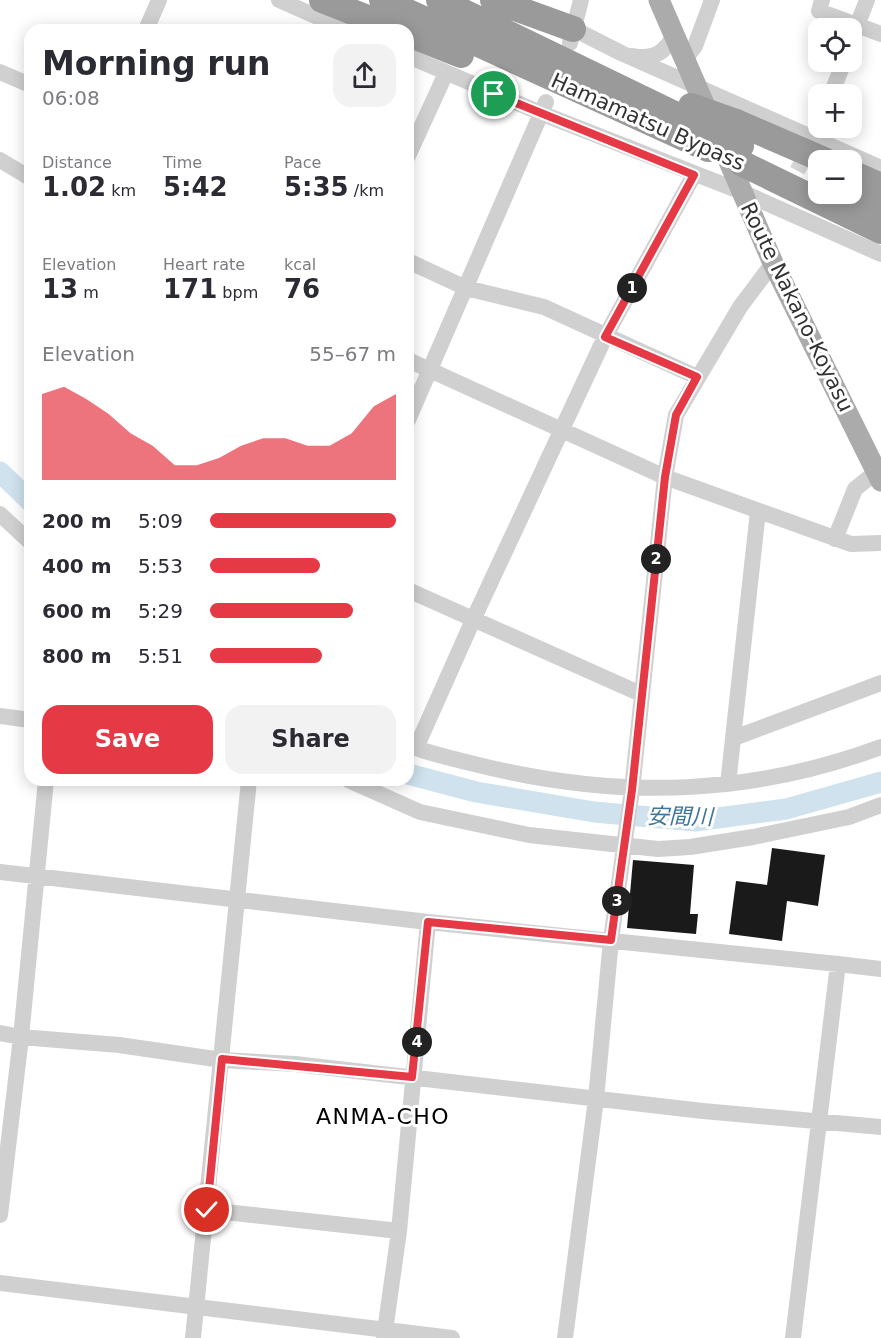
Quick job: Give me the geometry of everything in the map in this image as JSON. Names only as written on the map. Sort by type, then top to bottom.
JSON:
[{"type":"highway","name":"Hamamatsu Bypass","points":[[382,0],[708,149],[739,144],[808,176]]},
{"type":"highway","points":[[440,0],[483,8],[571,36]]},
{"type":"highway","points":[[315,7],[376,24]]},
{"type":"highway","points":[[483,8],[695,106],[739,144],[817,144]]},
{"type":"highway","points":[[414,36],[577,101],[666,130]]},
{"type":"highway","name":"Hamamatsu Bypass","points":[[739,144],[881,231]]},
{"type":"highway","points":[[862,177],[881,186]]},
{"type":"highway","points":[[862,201],[881,209]]},
{"type":"main road","name":"Route Nakano-Koyasu","points":[[658,0],[685,59],[695,106],[742,192],[772,262],[817,356],[878,468]]},
{"type":"street","points":[[149,24],[159,0]]},
{"type":"street","points":[[279,0],[315,7]]},
{"type":"street","points":[[288,0],[315,7],[336,24]]},
{"type":"street","points":[[522,0],[571,36],[621,53],[644,58],[655,57],[667,48],[675,34]]},
{"type":"street","points":[[571,36],[581,0]]},
{"type":"street","points":[[685,59],[696,46],[712,0]]},
{"type":"street","points":[[822,0],[819,11],[831,18]]},
{"type":"street","points":[[860,18],[867,0]]},
{"type":"street","points":[[862,33],[881,34]]},
{"type":"street","points":[[621,53],[695,106],[817,144],[881,168]]},
{"type":"street","points":[[414,59],[446,73],[544,108],[694,175],[742,192],[881,254]]},
{"type":"street","points":[[0,72],[24,82]]},
{"type":"street","points":[[414,143],[446,73]]},
{"type":"street","points":[[414,407],[544,108]]},
{"type":"street","points":[[0,160],[24,174]]},
{"type":"street","points":[[414,743],[605,337],[694,175]]},
{"type":"street","points":[[764,239],[786,192]]},
{"type":"street","points":[[566,1338],[596,1099],[611,940],[632,790],[665,477],[676,415],[740,307],[772,262]]},
{"type":"street","points":[[414,264],[466,288],[544,307],[605,337],[697,377]]},
{"type":"street","points":[[414,363],[665,477],[851,544],[881,543]]},
{"type":"street","points":[[835,539],[855,489],[878,468]]},
{"type":"street","points":[[728,784],[735,738],[758,511]]},
{"type":"street","points":[[0,514],[24,537]]},
{"type":"street","points":[[414,593],[641,694]]},
{"type":"street","points":[[735,738],[881,683]]},
{"type":"street","points":[[0,716],[24,719]]},
{"type":"street","points":[[414,748],[515,773],[632,790],[688,789],[728,784],[785,774],[881,747]]},
{"type":"street","points":[[0,1215],[21,1037],[45,786]]},
{"type":"street","points":[[193,1338],[198,1307],[248,786]]},
{"type":"street","points":[[362,786],[420,812],[529,835],[625,847],[690,847],[849,817],[881,805]]},
{"type":"street","points":[[0,872],[428,922],[881,969]]},
{"type":"street","points":[[385,1334],[399,1231],[428,922]]},
{"type":"street","points":[[793,1338],[838,964]]},
{"type":"street","points":[[0,1033],[596,1099],[881,1127]]},
{"type":"street","points":[[207,1210],[399,1231]]},
{"type":"street","points":[[0,1283],[198,1307],[385,1334],[452,1338]]},
{"type":"building","points":[[772,848],[825,855],[818,906],[787,901],[782,941],[729,934],[736,881],[767,885]]},
{"type":"building","points":[[633,860],[694,865],[690,914],[698,914],[696,934],[627,928]]},
{"type":"waterway","name":"安間川","points":[[0,472],[24,495]]},
{"type":"waterway","name":"安間川","points":[[414,776],[476,792],[594,812],[695,821],[786,809],[881,782]]},
{"type":"tunnel","points":[[786,192],[810,147]]},
{"type":"district","name":"ANMA-CHO","points":[[383,1116]]},
{"type":"route","points":[[207,1210],[222,1059],[412,1077],[428,922],[611,940],[632,790],[665,477],[676,415],[697,377],[605,337],[694,175],[494,94]]}]
